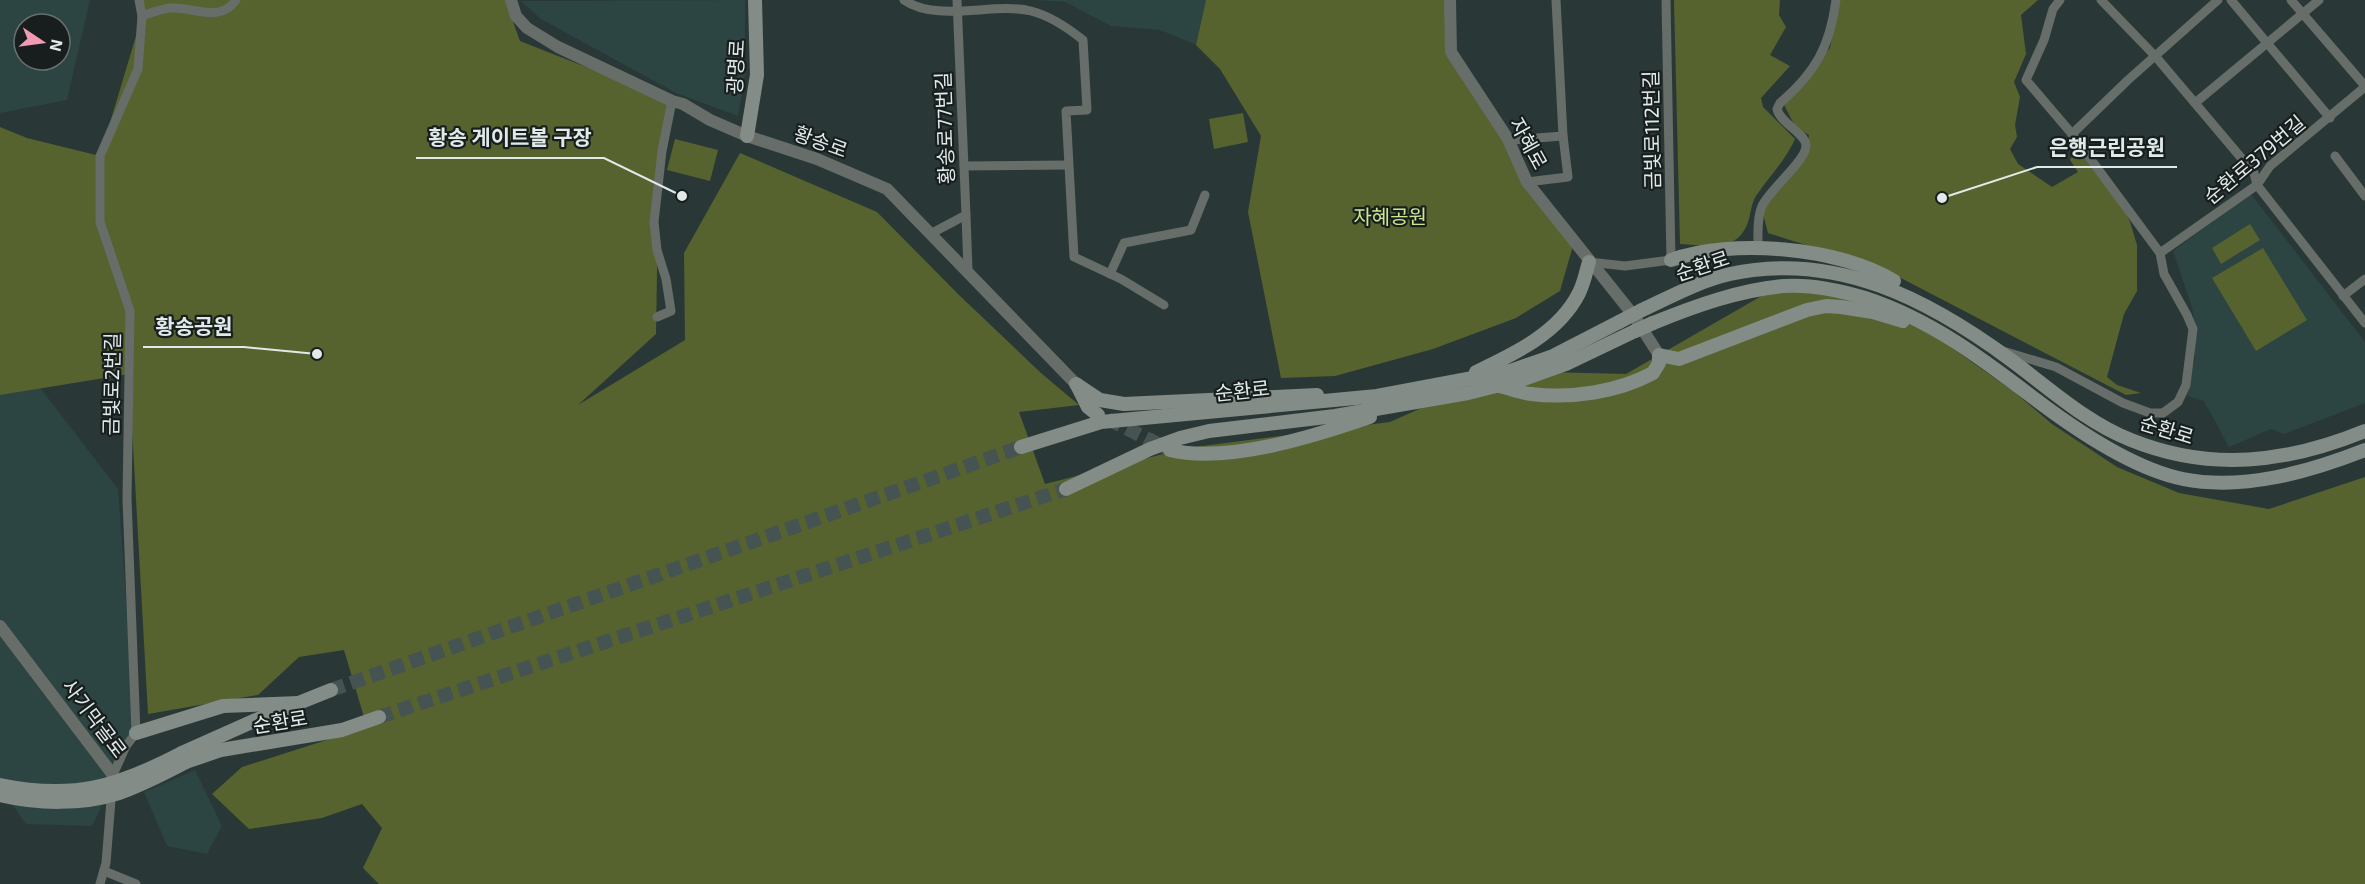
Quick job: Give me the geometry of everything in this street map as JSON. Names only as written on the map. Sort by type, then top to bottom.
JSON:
[{"type":"main road","name":"광명로","points":[[747,136],[757,75],[756,0]]},
{"type":"main road","points":[[1671,260],[1688,254],[1758,248],[1791,250],[1856,265],[1891,279],[1930,306]]},
{"type":"main road","points":[[1463,379],[1511,355],[1542,336],[1579,293],[1589,262]]},
{"type":"main road","name":"순환로","points":[[1021,447],[1101,422],[1377,396],[1510,371],[1533,365],[1682,290],[1729,274],[1795,268],[1832,272],[1867,280],[1930,306],[1980,336],[2108,430],[2130,440],[2185,457],[2213,461],[2251,460],[2320,446],[2365,431]]},
{"type":"main road","name":"순환로","points":[[1066,489],[1150,449],[1190,436],[1228,428],[1282,423],[1406,405],[1524,379],[1566,364],[1635,331],[1687,310],[1752,291],[1785,286],[1811,286],[1840,291],[1892,307],[1956,340],[2064,421],[2138,462],[2181,478],[2199,482],[2243,482],[2317,467],[2365,450]]},
{"type":"main road","points":[[1498,386],[1531,394],[1567,394],[1607,390],[1653,373],[1659,363],[1659,355],[1679,359],[1792,314],[1826,306],[1893,317],[1956,340]]},
{"type":"main road","points":[[1076,384],[1100,400],[1124,404],[1306,394],[1377,396]]},
{"type":"main road","points":[[1076,384],[1088,407],[1098,415]]},
{"type":"main road","points":[[1170,450],[1185,454],[1238,451],[1303,438],[1406,405]]},
{"type":"main road","name":"순환로","points":[[184,757],[331,690]]},
{"type":"main road","points":[[136,732],[223,706],[299,703]]},
{"type":"main road","name":"순환로","points":[[184,757],[342,730],[379,717]]},
{"type":"main road","points":[[0,785],[42,791],[97,788],[113,785],[184,757]]},
{"type":"main road","points":[[0,793],[44,801],[119,793],[184,757]]},
{"type":"street","name":"금빛로2번길","points":[[136,732],[127,499],[130,311],[100,222],[100,156],[138,69],[142,16],[139,0]]},
{"type":"street","points":[[142,16],[170,8],[219,12],[232,6],[236,0]]},
{"type":"street","name":"황송로","points":[[511,0],[516,16],[527,27],[558,47],[747,136],[817,159],[887,189],[1076,384]]},
{"type":"street","points":[[904,0],[936,11],[957,5],[1030,10],[1067,27],[1083,40],[1087,110],[1066,111],[1067,165],[1074,257],[1110,274],[1164,305]]},
{"type":"street","name":"자혜로","points":[[1450,0],[1451,52],[1508,139],[1527,182],[1634,316],[1659,355]]},
{"type":"street","points":[[1527,182],[1568,177],[1563,136],[1556,0]]},
{"type":"street","name":"금빛로112번길","points":[[1666,0],[1671,260]]},
{"type":"street","points":[[1758,248],[1761,208],[1774,187],[1803,155],[1806,146],[1777,109],[1780,102],[1816,66],[1831,25],[1836,0]]},
{"type":"street","points":[[1996,348],[2056,367],[2123,403],[2150,413],[2163,413],[2178,402],[2186,385],[2193,329],[2164,274],[2160,253],[2072,134],[2026,80],[2044,40],[2053,9],[2060,0]]},
{"type":"street","points":[[2102,0],[2156,57],[2254,173],[2257,185],[2365,323]]},
{"type":"street","points":[[2072,134],[2128,80],[2218,0]]},
{"type":"street","points":[[2231,0],[2330,118]]},
{"type":"street","points":[[2291,0],[2365,87]]},
{"type":"street","points":[[2195,103],[2319,0]]},
{"type":"street","name":"황송로77번길","points":[[957,5],[968,271]]},
{"type":"street","name":"순환로379번길","points":[[2160,253],[2257,185],[2270,166],[2365,87]]},
{"type":"street","points":[[657,317],[671,311],[666,279],[657,250],[654,222],[662,151],[672,101]]},
{"type":"street","points":[[1508,139],[1563,136]]},
{"type":"street","points":[[2335,156],[2365,196]]},
{"type":"street","points":[[964,166],[1067,165]]},
{"type":"street","points":[[1110,274],[1124,243],[1191,230],[1205,195]]},
{"type":"street","points":[[932,233],[966,215]]},
{"type":"street","points":[[1589,262],[1625,266],[1671,260]]},
{"type":"street","points":[[2343,296],[2365,279]]},
{"type":"street","name":"사기막골로","points":[[0,626],[113,775],[104,871],[100,884]]},
{"type":"street","points":[[113,775],[126,746],[136,732]]},
{"type":"street","points":[[0,793],[49,800],[112,792]]},
{"type":"street","points":[[104,871],[136,884]]},
{"type":"shaded area","points":[[0,0],[90,0],[67,100],[0,113]]},
{"type":"shaded area","points":[[745,0],[745,74],[738,116],[676,93],[541,19],[521,1]]},
{"type":"shaded area","points":[[1035,0],[1206,0],[1196,45],[1160,30],[1111,26],[1065,2]]},
{"type":"shaded area","points":[[2251,194],[2365,342],[2365,403],[2284,434],[2271,429],[2229,447],[2204,401],[2187,396],[2195,358],[2195,323],[2173,251]]},
{"type":"shaded area","points":[[21,363],[118,489],[136,733],[92,826],[26,824],[0,787],[0,378]]},
{"type":"shaded area","points":[[195,770],[222,826],[207,854],[167,846],[144,792]]},
{"type":"green space","points":[[141,0],[505,0],[520,41],[672,101],[658,212],[656,334],[578,405],[685,340],[684,253],[740,153],[877,212],[959,295],[1041,373],[1079,405],[1019,412],[1045,484],[1187,448],[1390,422],[1504,371],[1626,374],[1765,294],[1824,288],[1884,300],[2013,391],[2052,424],[2117,467],[2179,493],[2269,509],[2365,477],[2365,884],[379,884],[363,868],[382,828],[362,804],[322,818],[249,829],[212,794],[242,767],[367,727],[344,650],[299,657],[258,695],[148,714],[129,374],[0,395],[0,127],[27,138],[100,156],[142,16]]},
{"type":"green space","name":"자혜공원","points":[[1206,0],[1450,0],[1451,52],[1527,182],[1574,242],[1560,291],[1516,318],[1433,349],[1335,376],[1281,378],[1248,212],[1261,136],[1220,69],[1196,45]]},
{"type":"green space","points":[[1674,0],[1780,0],[1779,15],[1786,27],[1770,55],[1790,66],[1761,98],[1763,107],[1795,139],[1782,162],[1756,196],[1748,223],[1741,235],[1734,241],[1717,246],[1680,244]]},
{"type":"green space","points":[[1838,0],[2038,0],[2021,15],[2026,54],[2014,82],[2020,97],[2015,125],[2017,137],[2010,149],[2018,164],[2052,187],[2078,172],[2070,160],[2076,148],[2123,207],[2137,245],[2137,291],[2124,314],[2107,377],[2117,385],[2141,393],[2126,395],[1897,276],[1870,265],[1768,233],[1762,210],[1807,149],[1809,135],[1796,128],[1782,101],[1806,71],[1830,48]]},
{"type":"green space","points":[[1243,113],[1248,142],[1214,149],[1209,119]]},
{"type":"green space","points":[[675,139],[718,150],[710,181],[667,170]]},
{"type":"green space","points":[[2250,224],[2260,240],[2221,264],[2212,248]]},
{"type":"green space","points":[[2263,248],[2307,320],[2256,351],[2212,278]]},
{"type":"tunnel","points":[[1108,419],[1168,449]]},
{"type":"tunnel","points":[[331,690],[1021,447]]},
{"type":"tunnel","points":[[379,717],[1066,489]]},
{"type":"place","name":"황송 게이트볼 구장","points":[[682,196]]},
{"type":"place","name":"은행근린공원","points":[[1942,198]]},
{"type":"place","name":"황송공원","points":[[317,354]]}]
